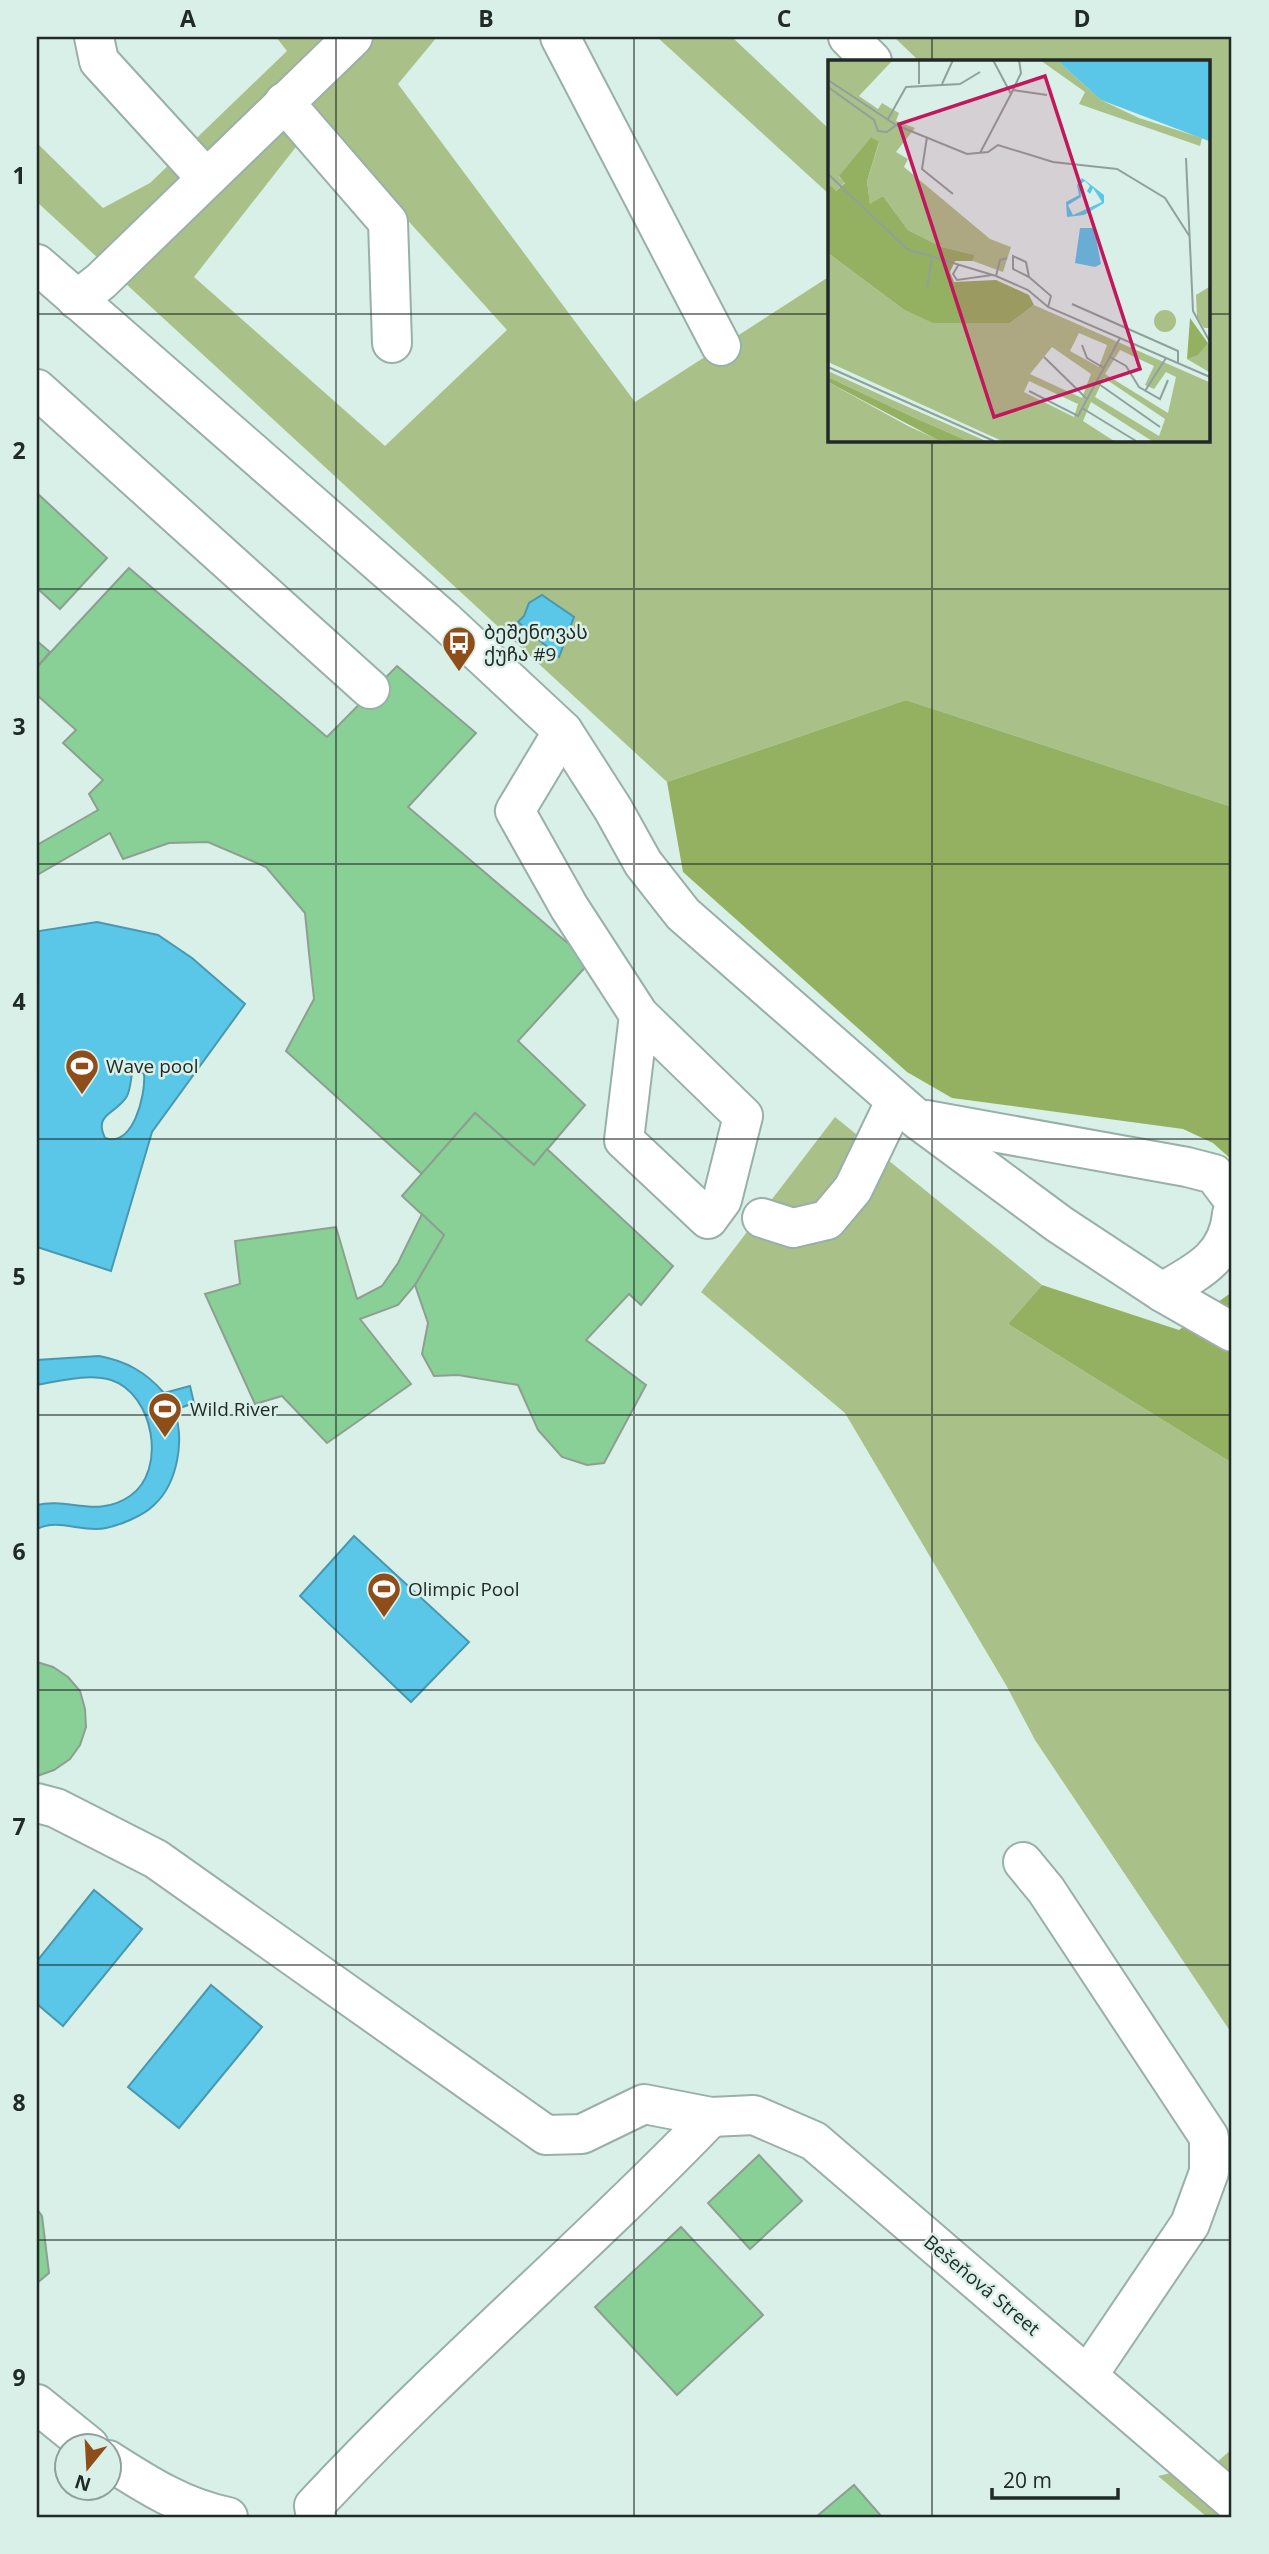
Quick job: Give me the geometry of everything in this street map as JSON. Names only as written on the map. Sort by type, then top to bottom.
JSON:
[{"type":"street","points":[[94,37],[99,61],[206,178]]},
{"type":"street","points":[[77,300],[100,281],[353,37]]},
{"type":"street","points":[[560,37],[721,346]]},
{"type":"street","points":[[848,37],[871,60]]},
{"type":"street","points":[[284,102],[388,222],[392,343]]},
{"type":"street","points":[[37,264],[444,620],[563,731],[613,809],[643,863],[683,914],[906,1111],[1059,1224],[1162,1292],[1232,1332]]},
{"type":"street","points":[[37,390],[370,689]]},
{"type":"street","points":[[563,731],[515,811],[569,907],[639,1015],[743,1116],[722,1200],[708,1219],[624,1140],[639,1015]]},
{"type":"street","points":[[906,1111],[1214,1174],[1232,1198]]},
{"type":"street","points":[[762,1218],[793,1228],[827,1220],[853,1189],[906,1111]]},
{"type":"street","points":[[1162,1292],[1211,1262],[1231,1233],[1232,1214]]},
{"type":"street","name":"Bešeňová Street","points":[[37,1803],[56,1808],[156,1860],[546,2135],[582,2134],[644,2104],[711,2117],[754,2115],[814,2141],[1232,2500]]},
{"type":"street","points":[[1023,1862],[1046,1890],[1209,2137],[1209,2172],[1190,2224],[1088,2375]]},
{"type":"street","points":[[311,2513],[363,2454],[659,2171],[711,2117]]},
{"type":"street","points":[[37,2404],[73,2432]]},
{"type":"street","points":[[122,2469],[158,2492],[205,2512],[228,2517]]},
{"type":"green space","points":[[276,37],[437,37],[398,84],[635,402],[828,277],[828,441],[1210,441],[1210,60],[918,60],[894,37],[1232,37],[1232,807],[906,700],[667,782],[37,202],[37,143],[103,208],[150,183],[287,51]],"holes":[[[317,120],[507,330],[385,446],[194,277]]]},
{"type":"green space","points":[[657,37],[732,37],[828,128],[828,193]]},
{"type":"green space","points":[[906,700],[1232,807],[1232,1160],[1213,1143],[1183,1129],[952,1098],[907,1072],[683,872],[667,782]]},
{"type":"green space","points":[[835,1117],[1042,1285],[1008,1324],[1232,1463],[1232,2034],[1035,1740],[1006,1685],[845,1413],[701,1292]]},
{"type":"green space","points":[[1042,1285],[1179,1330],[1232,1292],[1232,1463],[1008,1324]]},
{"type":"green space","points":[[1232,2449],[1232,2517],[1207,2517],[1158,2476],[1217,2462]]},
{"type":"water","points":[[542,595],[574,617],[559,657],[518,622],[524,616],[529,603]]},
{"type":"water","name":"Wave pool","points":[[97,922],[158,935],[192,958],[245,1004],[152,1132],[111,1271],[37,1247],[39,931]],"holes":[[[138,1070],[144,1074],[140,1106],[130,1128],[115,1139],[105,1138],[102,1130],[104,1118],[127,1096],[132,1073]]]},
{"type":"water","name":"Wild River","points":[[99,1356],[135,1368],[164,1393],[190,1386],[194,1403],[174,1410],[179,1447],[174,1473],[169,1485],[154,1505],[124,1522],[97,1529],[54,1525],[37,1529],[37,1505],[60,1503],[94,1507],[118,1503],[142,1484],[149,1469],[152,1451],[145,1416],[137,1400],[125,1388],[111,1380],[93,1377],[37,1385],[37,1360]]},
{"type":"water","name":"Olimpic Pool","points":[[354,1536],[469,1642],[411,1702],[300,1596]]},
{"type":"water","points":[[94,1890],[142,1929],[63,2026],[37,2004],[37,1961]]},
{"type":"water","points":[[211,1985],[262,2027],[179,2128],[128,2087]]},
{"type":"building","points":[[37,493],[107,558],[60,609],[37,588]]},
{"type":"building","points":[[129,568],[327,737],[397,666],[476,733],[408,807],[590,962],[518,1041],[585,1105],[534,1165],[475,1113],[422,1174],[286,1051],[314,999],[305,913],[266,867],[208,842],[169,843],[123,859],[110,833],[37,875],[37,845],[98,810],[89,794],[103,780],[63,743],[76,730],[37,695],[37,667]]},
{"type":"building","points":[[37,641],[50,652],[37,667]]},
{"type":"building","points":[[475,1113],[534,1165],[547,1149],[673,1266],[641,1305],[629,1294],[586,1340],[646,1385],[604,1463],[587,1465],[562,1457],[538,1430],[518,1385],[458,1375],[434,1376],[422,1354],[428,1323],[415,1285],[444,1235],[402,1196]]},
{"type":"building","points":[[422,1214],[444,1235],[415,1285],[398,1305],[360,1319],[411,1384],[327,1443],[282,1396],[255,1404],[205,1294],[240,1284],[235,1241],[336,1227],[357,1299],[382,1286],[398,1263]]},
{"type":"building","points":[[37,1662],[53,1667],[68,1677],[80,1691],[86,1727],[80,1745],[70,1759],[54,1770],[37,1776]]},
{"type":"building","points":[[759,2155],[802,2201],[750,2249],[708,2203]]},
{"type":"building","points":[[37,2209],[42,2216],[49,2273],[37,2283]]},
{"type":"building","points":[[681,2227],[763,2315],[677,2395],[595,2307]]},
{"type":"building","points":[[854,2485],[882,2517],[816,2517]]},
{"type":"place","name":"ბეშენოვას ქუჩა #9","points":[[459,673]]},
{"type":"place","name":"Wave pool","points":[[82,1096]]},
{"type":"place","name":"Wild River","points":[[165,1439]]},
{"type":"place","name":"Olimpic Pool","points":[[384,1619]]}]
